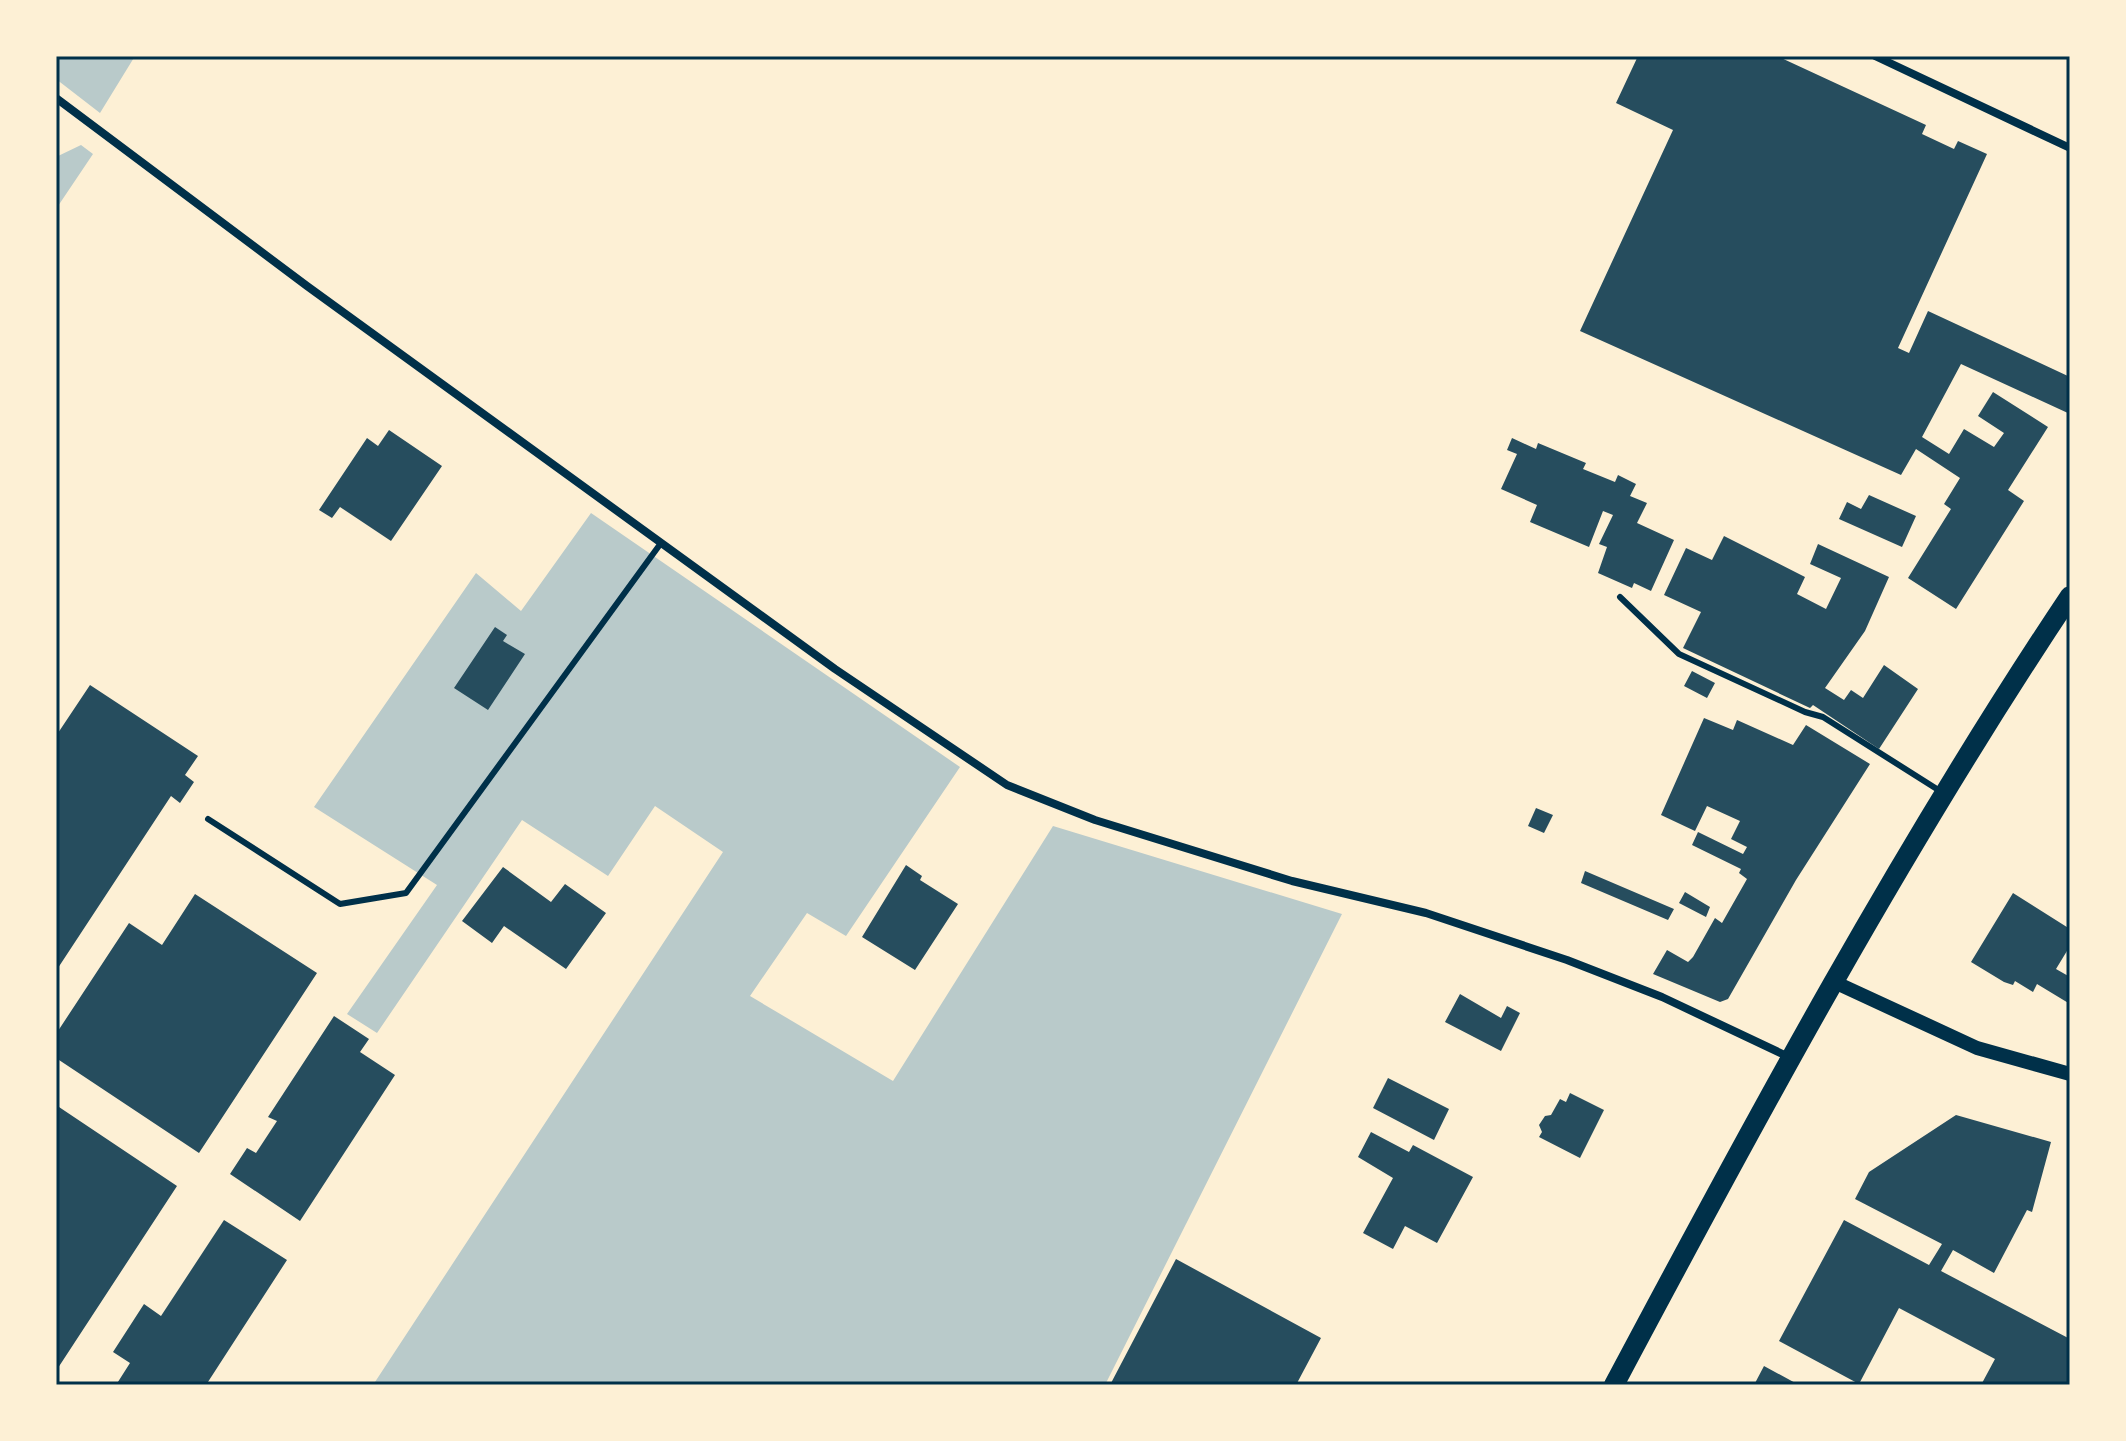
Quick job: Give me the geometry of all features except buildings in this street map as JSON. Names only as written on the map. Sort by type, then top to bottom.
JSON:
[{"type":"main road","points":[[1614,1385],[1832,981],[1943,793],[2070,596]]},
{"type":"street","points":[[1875,56],[2070,148]]},
{"type":"street","points":[[56,98],[835,669],[1007,785],[1110,825],[1292,881],[1426,913],[1567,960],[1662,997],[1789,1058]]},
{"type":"street","points":[[1832,981],[1977,1048],[2070,1074]]},
{"type":"lane","points":[[208,819],[340,904],[406,893],[661,543]]},
{"type":"lane","points":[[1620,597],[1679,654],[1805,712],[1823,717],[1943,793]]},
{"type":"shaded area","points":[[56,56],[135,56],[100,113],[56,79]]},
{"type":"shaded area","points":[[81,145],[93,154],[56,209],[56,157]]},
{"type":"shaded area","points":[[591,513],[960,767],[846,936],[807,913],[750,996],[893,1081],[1053,826],[1342,914],[1105,1385],[373,1385],[723,852],[655,806],[608,876],[522,820],[377,1033],[347,1014],[437,885],[314,807],[476,573],[521,611]]}]
